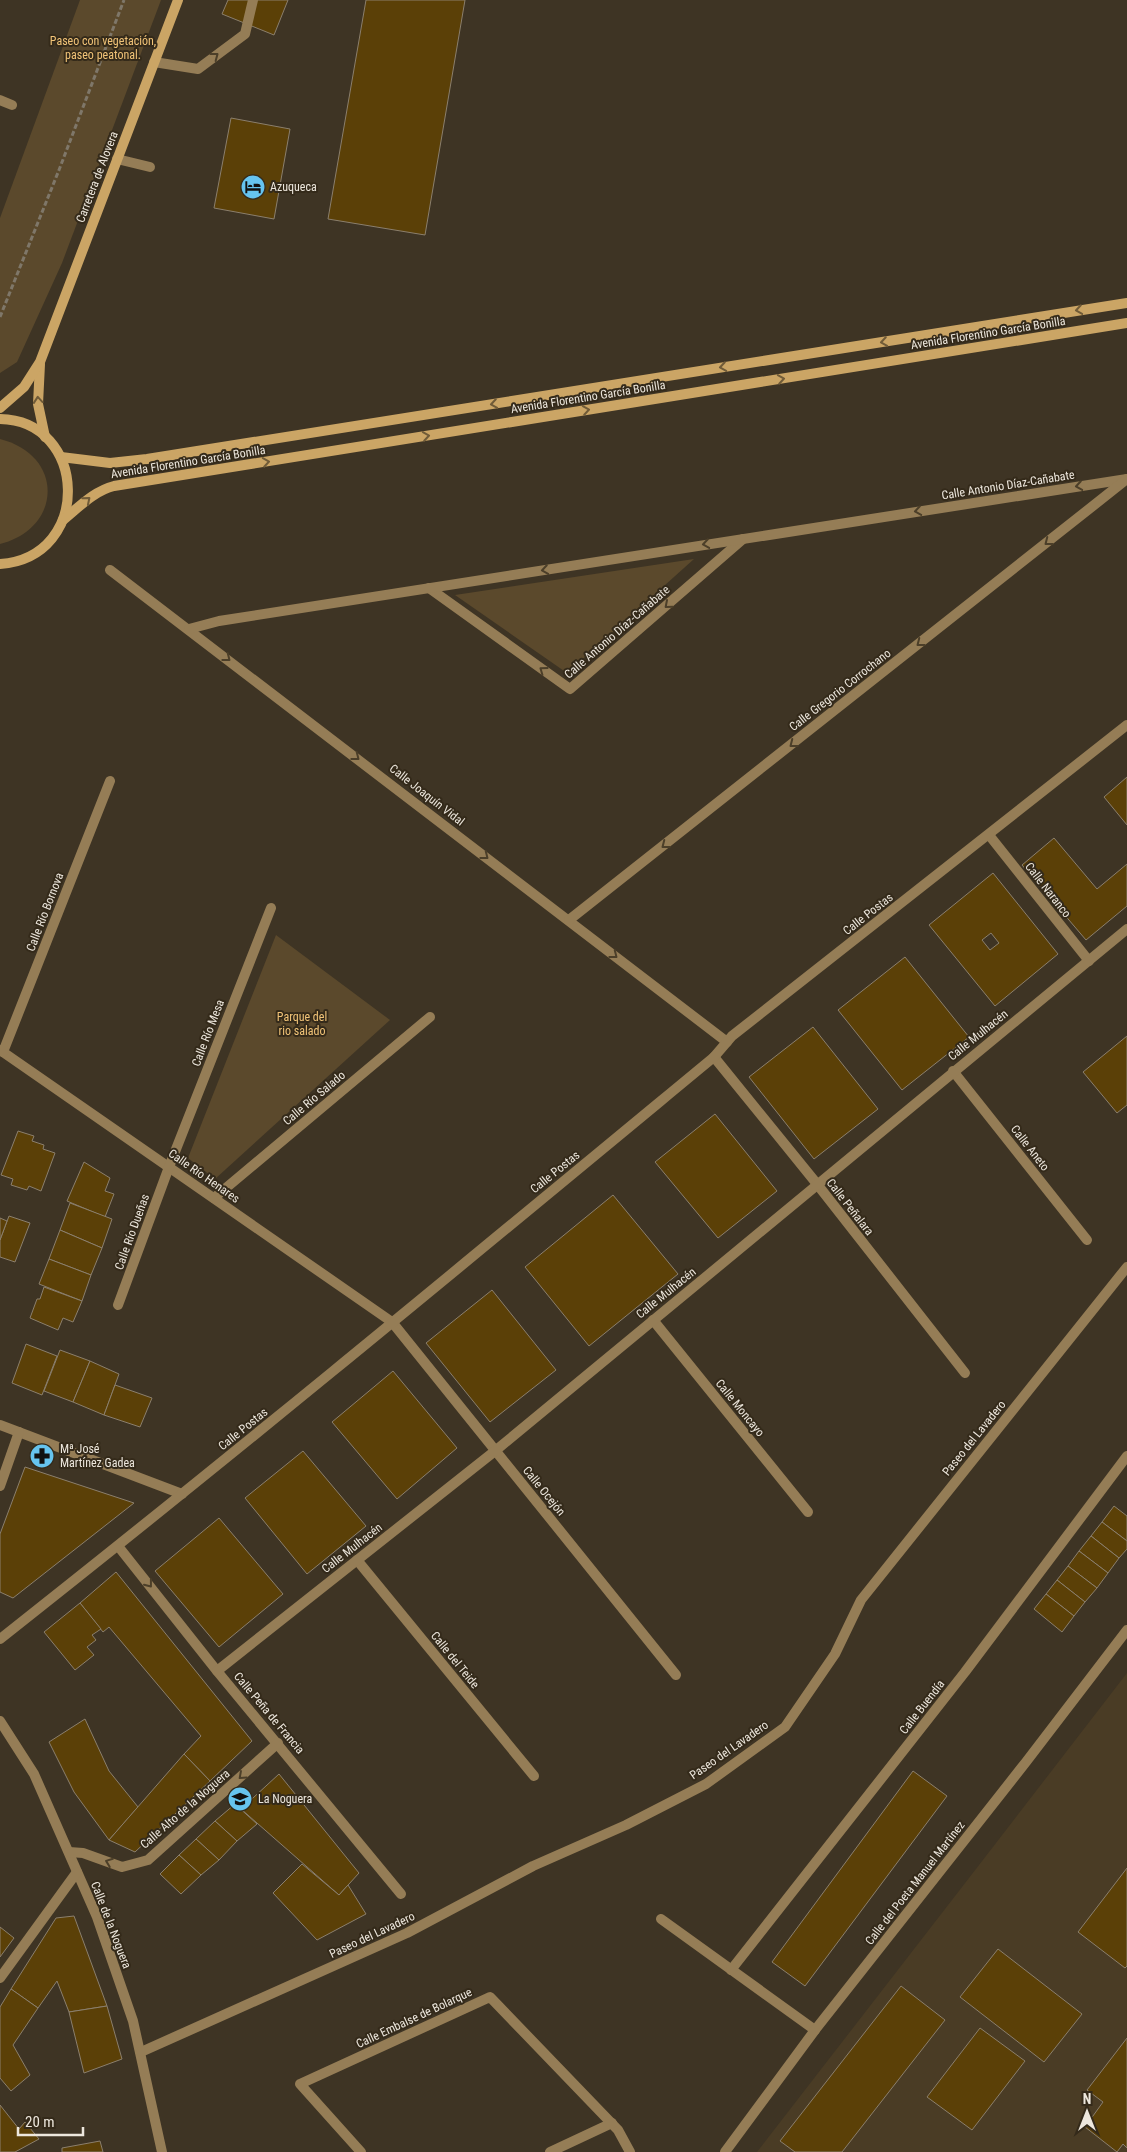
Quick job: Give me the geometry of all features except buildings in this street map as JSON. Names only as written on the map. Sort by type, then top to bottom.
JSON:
[{"type":"street","name":"Carretera de Alovera","points":[[0,408],[24,387],[40,362],[178,0]]},
{"type":"street","points":[[154,62],[198,70],[245,34],[253,0]]},
{"type":"street","points":[[0,100],[12,104]]},
{"type":"street","points":[[117,159],[150,168]]},
{"type":"street","name":"Avenida Florentino García Bonilla","points":[[61,456],[110,463],[147,459],[1127,303]]},
{"type":"street","name":"Avenida Florentino García Bonilla","points":[[63,520],[93,495],[103,489],[114,486],[1127,323]]},
{"type":"street","name":"Carretera de Alovera","points":[[40,362],[38,392],[45,437]]},
{"type":"street","points":[[0,419],[27,425],[45,437],[61,456],[68,477],[69,499],[63,520],[53,537],[39,551],[21,560],[1,564]]},
{"type":"street","name":"Calle Antonio Díaz-Cañabate","points":[[189,629],[218,621],[1127,479]]},
{"type":"street","name":"Calle Gregorio Corrochano","points":[[569,920],[1127,479]]},
{"type":"street","name":"Calle Antonio Díaz-Cañabate","points":[[429,588],[570,689],[744,538]]},
{"type":"street","name":"Calle Joaquín Vidal","points":[[110,570],[727,1042]]},
{"type":"street","name":"Calle Postas","points":[[0,1639],[182,1494],[714,1058],[727,1042],[1127,725]]},
{"type":"street","name":"Calle Río Bornova","points":[[1,1051],[110,781]]},
{"type":"street","name":"Calle Naranco","points":[[989,835],[1089,961]]},
{"type":"street","name":"Calle Río Mesa","points":[[169,1167],[271,908]]},
{"type":"street","name":"Calle Mulhacén","points":[[217,1671],[495,1450],[1127,929]]},
{"type":"street","name":"Calle Río Salado","points":[[214,1198],[430,1017]]},
{"type":"street","name":"Calle Río Henares","points":[[1,1051],[392,1322]]},
{"type":"street","name":"Calle Peñalara","points":[[714,1058],[817,1184],[965,1373]]},
{"type":"street","name":"Calle Aneto","points":[[953,1071],[1087,1240]]},
{"type":"street","name":"Calle Río Dueñas","points":[[118,1305],[169,1167]]},
{"type":"street","name":"Paseo del Lavadero","points":[[140,2052],[407,1933],[533,1866],[626,1825],[706,1784],[785,1727],[835,1654],[861,1600],[1127,1267]]},
{"type":"street","name":"Calle Moncayo","points":[[653,1320],[808,1512]]},
{"type":"street","name":"Calle Ocejón","points":[[392,1322],[676,1675]]},
{"type":"street","points":[[0,1425],[182,1494]]},
{"type":"street","points":[[0,1486],[19,1432]]},
{"type":"street","name":"Calle Buendía","points":[[731,1970],[965,1672],[1127,1456]]},
{"type":"street","name":"Calle Peña de Francia","points":[[118,1546],[217,1671],[401,1894]]},
{"type":"street","name":"Calle del Teide","points":[[357,1560],[534,1776]]},
{"type":"street","name":"Calle del Poeta Manuel Martínez","points":[[726,2152],[815,2030],[1026,1762],[1127,1630]]},
{"type":"street","name":"Calle de la Noguera","points":[[0,1721],[34,1774],[97,1917],[133,2021],[162,2152]]},
{"type":"street","name":"Calle Alto de la Noguera","points":[[69,1852],[83,1853],[122,1867],[148,1860],[278,1743]]},
{"type":"street","points":[[0,1978],[77,1872]]},
{"type":"street","points":[[661,1919],[815,2030]]},
{"type":"street","name":"Calle Embalse de Bolarque","points":[[361,2152],[300,2084],[490,1997],[612,2123],[630,2152]]},
{"type":"street","points":[[550,2152],[612,2123]]},
{"type":"path","points":[[0,317],[124,0]]},
{"type":"shaded area","points":[[1127,1673],[1127,2152],[757,2152],[969,1878]]},
{"type":"green space","name":"Paseo con vegetación, paseo peatonal.","points":[[80,0],[161,0],[62,263],[17,362],[0,373],[0,218]]},
{"type":"green space","points":[[0,439],[21,447],[36,460],[45,475],[48,491],[45,508],[36,523],[21,536],[0,544]]},
{"type":"green space","points":[[694,559],[567,673],[455,595]]},
{"type":"green space","name":"Parque del rio salado","points":[[276,935],[390,1020],[215,1179],[188,1158]]},
{"type":"place","name":"Azuqueca","points":[[253,187]]},
{"type":"place","name":"Mª José Martínez Gadea","points":[[42,1456]]},
{"type":"place","name":"La Noguera","points":[[240,1799]]}]
